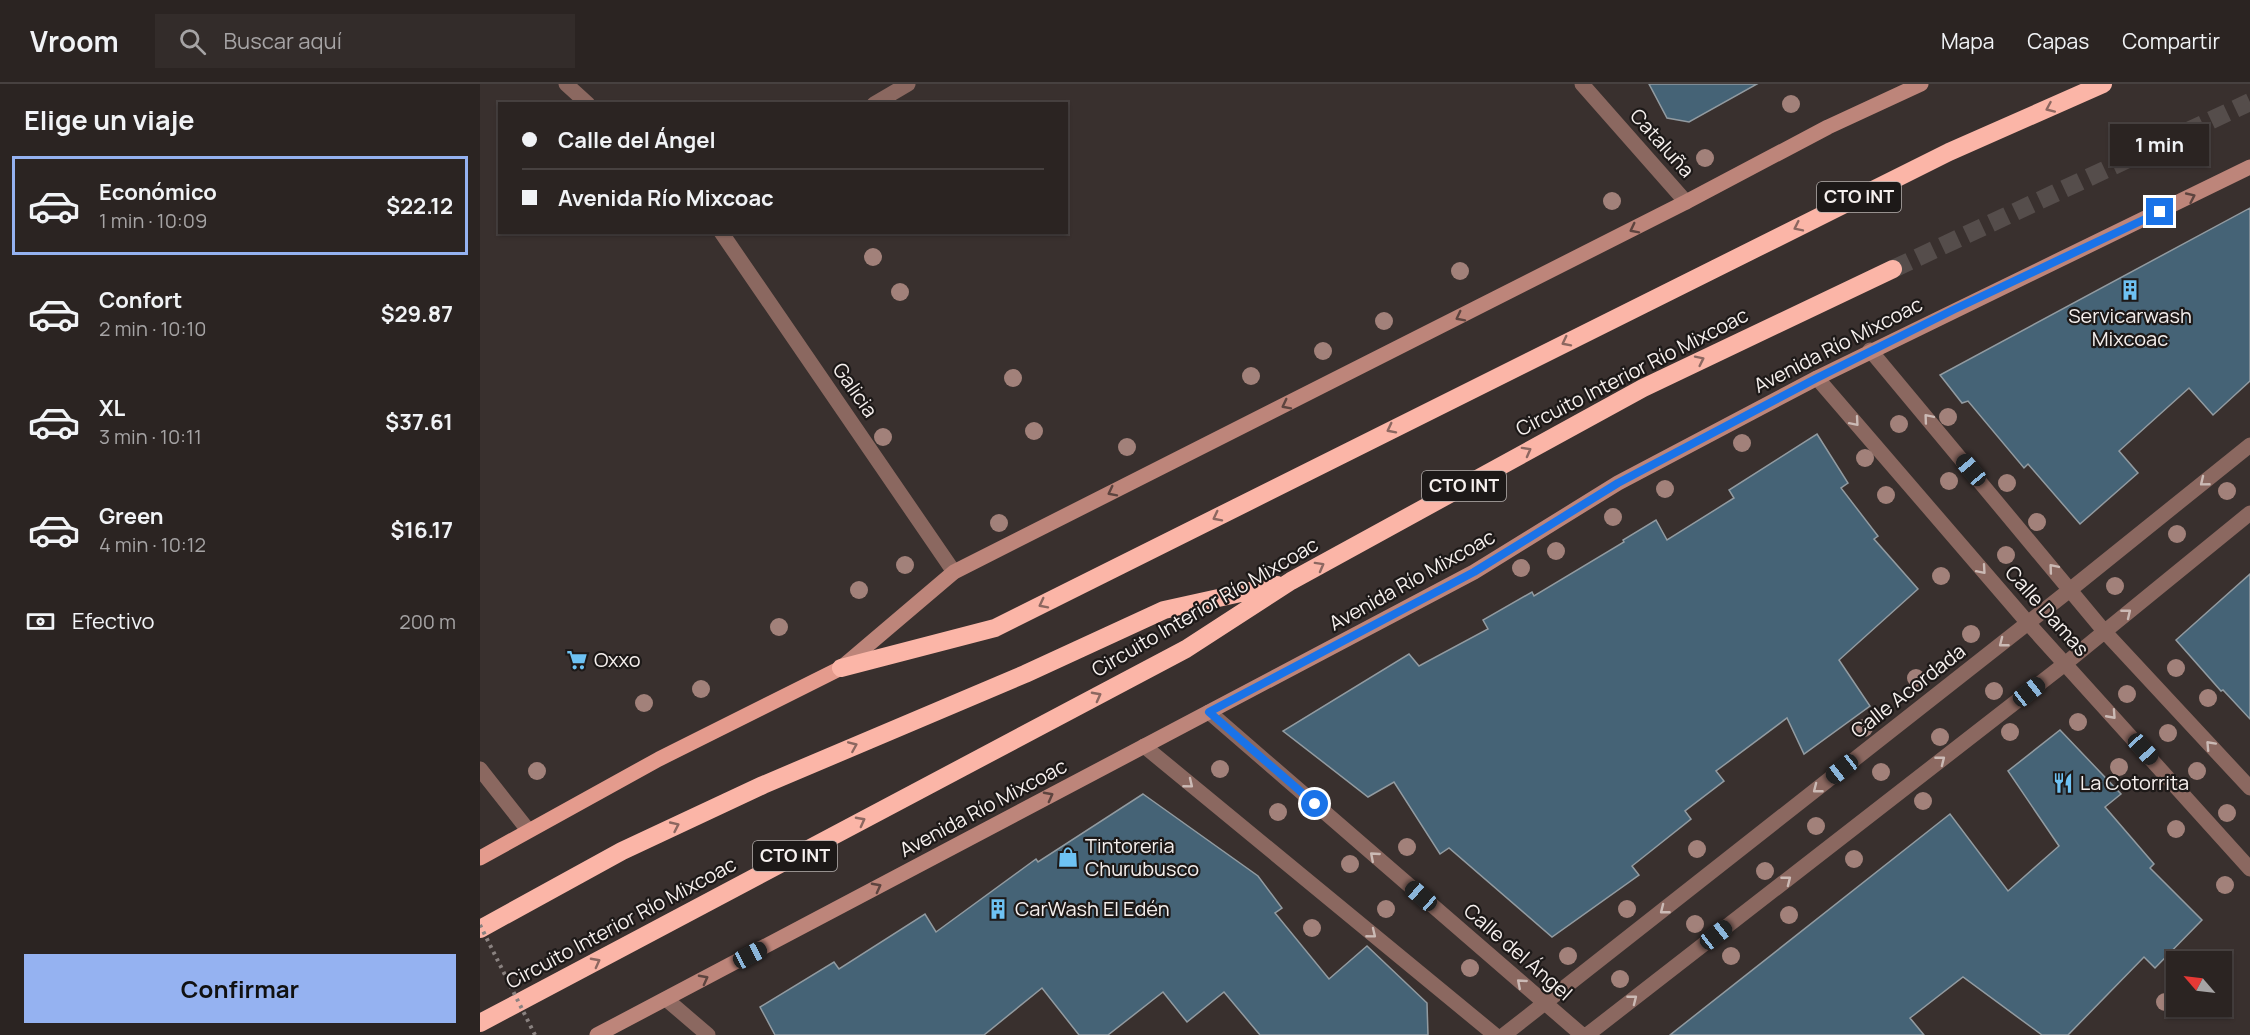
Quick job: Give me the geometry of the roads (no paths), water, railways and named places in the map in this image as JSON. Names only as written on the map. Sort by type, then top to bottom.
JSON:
[{"type":"highway","name":"CTO INT","points":[[841,668],[995,628],[1885,184],[2103,84]]},
{"type":"highway","name":"Circuito Interior Río Mixcoac","points":[[480,1023],[1186,649],[1291,581],[1643,388],[1893,269]]},
{"type":"highway","points":[[480,927],[622,850],[763,785],[1025,674],[1164,610],[1291,581]]},
{"type":"main road","name":"CTO INT","points":[[480,858],[528,830],[841,668],[954,572],[1686,202],[1828,127],[1921,84]]},
{"type":"main road","name":"Avenida Río Mixcoac","points":[[597,1035],[1474,572],[1618,483],[1870,350],[2250,167]]},
{"type":"street","points":[[566,84],[586,102]]},
{"type":"street","points":[[877,102],[908,84]]},
{"type":"street","name":"Cataluña","points":[[1582,84],[1686,202]]},
{"type":"street","name":"Galicia","points":[[722,234],[954,572]]},
{"type":"street","name":"Calle Damas","points":[[1870,350],[2071,589],[2104,632],[2250,788]]},
{"type":"street","name":"Calle Damas","points":[[1817,378],[2028,623],[2250,868]]},
{"type":"street","name":"Calle Acordada","points":[[1504,1035],[2071,589],[2250,445]]},
{"type":"street","points":[[1587,1035],[2066,663],[2250,513]]},
{"type":"street","name":"Calle del Ángel","points":[[1209,712],[1582,1035]]},
{"type":"street","points":[[1144,746],[1495,1035]]},
{"type":"street","points":[[480,769],[528,830]]},
{"type":"street","points":[[666,999],[708,1035]]},
{"type":"tunnel","points":[[1893,269],[2250,102]]},
{"type":"place","name":"Servicarwash Mixcoac","points":[[2130,290]]},
{"type":"place","name":"Oxxo","points":[[577,660]]},
{"type":"place","name":"La Cotorrita","points":[[2063,783]]},
{"type":"place","name":"Tintoreria Churubusco","points":[[1068,857]]},
{"type":"place","name":"CarWash El Edén","points":[[998,909]]}]
